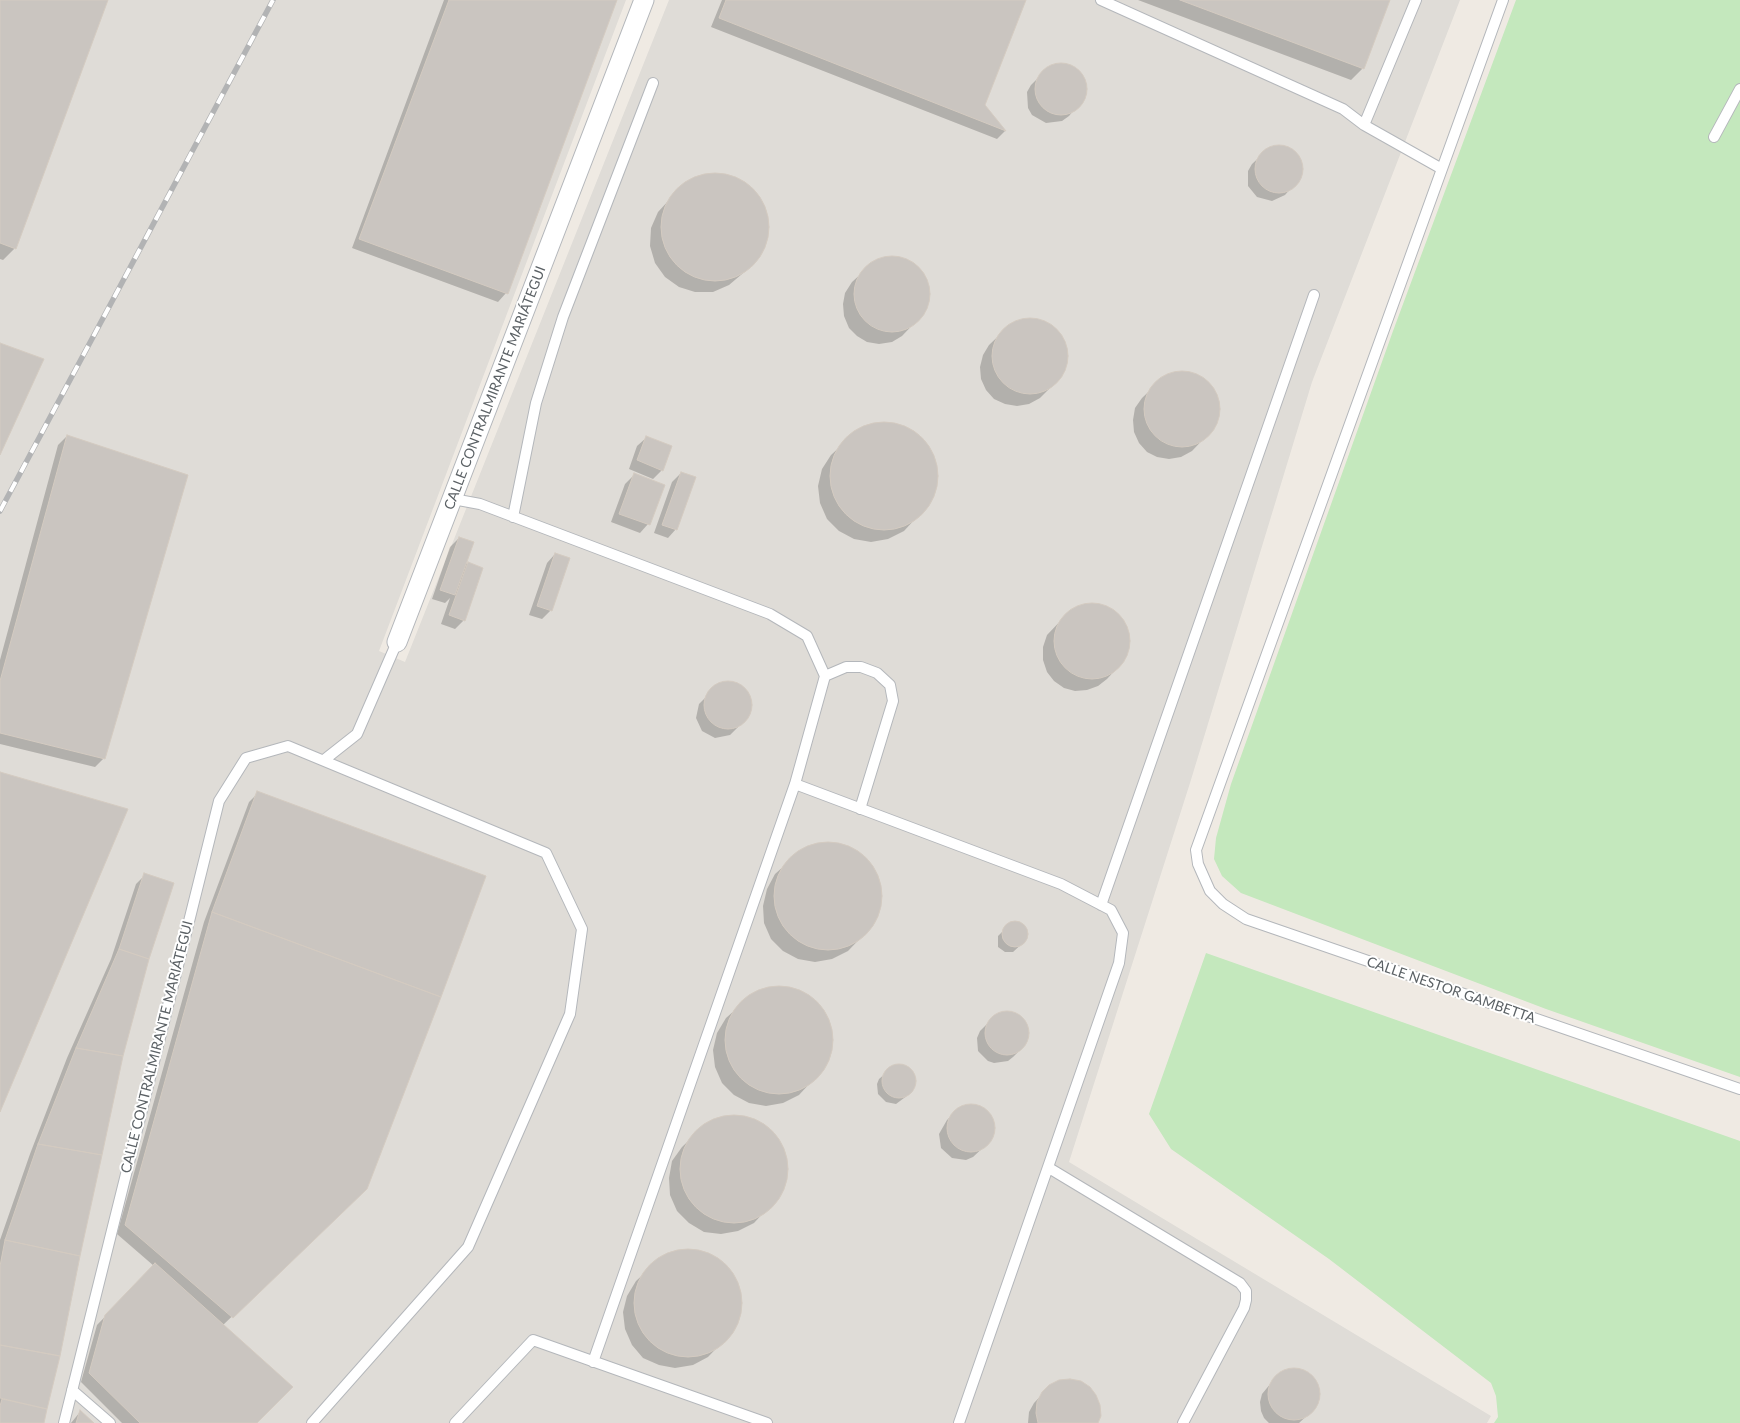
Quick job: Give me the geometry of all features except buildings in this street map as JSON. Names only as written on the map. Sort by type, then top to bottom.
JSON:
[{"type":"street","name":"CALLE CONTRALMIRANTE MARIÁTEGUI","points":[[397,642],[644,0]]},
{"type":"lane","points":[[1101,0],[1343,109],[1364,125],[1442,169],[1503,0]]},
{"type":"lane","points":[[1364,125],[1416,0]]},
{"type":"lane","points":[[513,517],[536,403],[555,343],[653,83]]},
{"type":"lane","points":[[1714,137],[1740,89]]},
{"type":"lane","name":"CALLE NESTOR GAMBETTA","points":[[1442,169],[1196,850],[1202,876],[1210,891],[1223,904],[1246,919],[1740,1089]]},
{"type":"lane","points":[[1101,905],[1314,295]]},
{"type":"lane","points":[[453,499],[480,504],[770,614],[807,636],[824,676],[795,784],[593,1362]]},
{"type":"lane","name":"CALLE CONTRALMIRANTE MARIÁTEGUI","points":[[324,760],[357,734],[397,642]]},
{"type":"lane","points":[[824,676],[846,667],[861,666],[877,673],[890,685],[893,701],[860,809]]},
{"type":"lane","name":"CALLE CONTRALMIRANTE MARIÁTEGUI","points":[[64,1423],[219,800],[246,758],[288,746],[546,853],[582,929],[570,1014],[468,1247],[312,1423]]},
{"type":"lane","points":[[795,784],[1061,884],[1111,910],[1122,933],[1119,963],[959,1423]]},
{"type":"lane","points":[[1049,1168],[1240,1283],[1246,1291],[1244,1308],[1183,1423]]},
{"type":"lane","points":[[456,1423],[533,1340],[767,1423]]},
{"type":"lane","points":[[72,1390],[110,1423]]},
{"type":"shaded area","points":[[0,0],[626,0],[379,651],[405,662],[669,0],[1460,0],[1312,382],[1190,783],[1069,1162],[1491,1416],[1487,1423],[0,1423]]},
{"type":"green space","points":[[1516,0],[1740,0],[1740,1077],[1546,1009],[1241,893],[1222,876],[1214,859],[1216,838],[1231,784],[1393,331]]},
{"type":"green space","points":[[1206,953],[1740,1141],[1740,1423],[1494,1423],[1498,1417],[1496,1396],[1491,1383],[1329,1259],[1171,1149],[1149,1114]]},
{"type":"railway","points":[[0,511],[273,0]]}]
